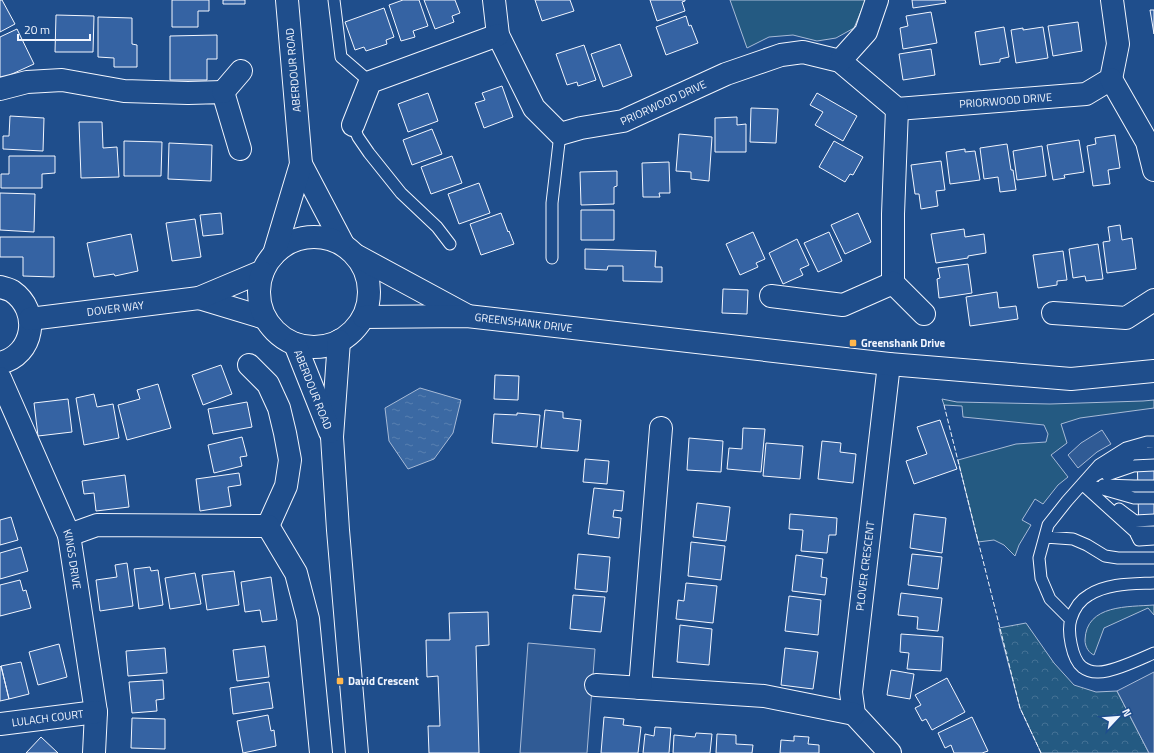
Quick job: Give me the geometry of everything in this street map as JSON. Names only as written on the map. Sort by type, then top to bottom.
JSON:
[{"type":"street","name":"ABERDOUR ROAD","points":[[287,0],[301,164],[269,262],[260,283],[259,295],[265,318],[278,334],[295,344],[306,347],[318,347],[339,341],[349,335],[357,327],[364,317],[370,292],[364,267],[350,250],[301,164]]},
{"type":"street","points":[[494,0],[498,35],[534,108],[560,134]]},
{"type":"street","points":[[840,61],[866,32],[878,0]]},
{"type":"street","points":[[1112,0],[1118,44],[1111,79],[1147,142],[1154,170]]},
{"type":"street","points":[[353,126],[370,82],[498,35]]},
{"type":"street","name":"PRIORWOOD DRIVE","points":[[560,134],[581,128],[623,121],[726,74],[781,55],[803,52],[840,61],[897,109],[1086,94],[1111,79]]},
{"type":"street","points":[[0,89],[27,82],[62,80],[124,91],[188,93],[223,92],[241,71]]},
{"type":"street","points":[[223,92],[240,149]]},
{"type":"street","points":[[897,109],[893,214],[893,283],[924,314]]},
{"type":"street","points":[[199,298],[269,262],[284,246],[295,240],[307,237],[319,237],[332,239],[467,316]]},
{"type":"street","points":[[771,296],[843,305],[893,283]]},
{"type":"street","points":[[0,287],[11,290],[22,301],[26,306],[30,319],[29,338],[22,350],[7,362],[0,363]]},
{"type":"street","points":[[199,298],[265,318]]},
{"type":"street","name":"DOVER WAY","points":[[30,319],[199,298]]},
{"type":"street","points":[[1053,313],[1126,318],[1154,300]]},
{"type":"street","points":[[364,317],[467,316]]},
{"type":"street","name":"GREENSHANK DRIVE","points":[[467,316],[889,364],[1071,379],[1154,371]]},
{"type":"street","name":"ABERDOUR ROAD","points":[[332,436],[339,341]]},
{"type":"street","name":"ABERDOUR ROAD","points":[[295,344],[332,436]]},
{"type":"street","name":"PLOVER CRESCENT","points":[[854,714],[851,692],[889,364]]},
{"type":"street","points":[[249,365],[268,384],[279,408],[286,433],[290,460],[286,486],[268,526]]},
{"type":"street","name":"KINGS DRIVE","points":[[0,378],[70,535],[96,712],[94,753]]},
{"type":"street","points":[[640,688],[661,428]]},
{"type":"street","points":[[332,436],[357,753]]},
{"type":"street","points":[[70,535],[97,525],[268,526]]},
{"type":"street","points":[[268,526],[296,573],[308,619],[321,753]]},
{"type":"street","points":[[596,684],[764,696],[854,714],[890,753]]},
{"type":"street","name":"LULACH COURT","points":[[0,724],[96,712]]},
{"type":"lane","points":[[334,0],[341,57],[370,82]]},
{"type":"lane","points":[[353,126],[369,153],[401,193],[437,227],[450,244]]},
{"type":"lane","points":[[552,258],[552,203],[560,134]]},
{"type":"lane","points":[[1070,619],[1050,599],[1041,578],[1039,558],[1048,525],[1099,465],[1126,448],[1148,442],[1154,442]]},
{"type":"lane","points":[[1082,484],[1133,454],[1154,453]]},
{"type":"lane","points":[[1082,484],[1133,466],[1154,465]]},
{"type":"lane","points":[[1082,484],[1154,486]]},
{"type":"lane","points":[[1082,484],[1134,498],[1154,498]]},
{"type":"lane","points":[[1082,484],[1135,520],[1154,520]]},
{"type":"lane","points":[[1082,484],[1135,532],[1139,540],[1154,539]]},
{"type":"lane","points":[[1135,532],[1154,532]]},
{"type":"lane","points":[[1045,537],[1073,539],[1106,556],[1118,558],[1154,558]]},
{"type":"lane","points":[[1154,583],[1120,584],[1102,589],[1089,595],[1076,606],[1070,619],[1069,634],[1076,659],[1082,667],[1089,671],[1108,671],[1154,653]]},
{"type":"green space","points":[[730,0],[865,0],[865,2],[854,28],[836,38],[817,41],[793,35],[769,37],[747,48]]},
{"type":"green space","points":[[942,399],[957,402],[1050,404],[1154,400],[1154,408],[1080,418],[1061,424],[1067,443],[1051,455],[1068,477],[1058,485],[1043,504],[1035,499],[1022,520],[1031,525],[1019,545],[1015,556],[1004,545],[994,540],[978,542],[958,460],[1016,444],[1046,442],[1048,434],[1044,425],[963,417],[962,406],[944,405]]},
{"type":"green space","points":[[1154,605],[1154,615],[1148,608],[1104,628],[1094,655],[1090,653],[1085,640],[1087,628],[1093,620],[1101,614],[1121,607]]},
{"type":"green space","points":[[1026,623],[1054,663],[1074,685],[1096,692],[1117,691],[1149,753],[1041,753],[1020,708],[999,628]]},
{"type":"shaded area","points":[[1102,430],[1111,444],[1097,452],[1078,468],[1068,455],[1081,443]]},
{"type":"shaded area","points":[[528,643],[595,649],[587,753],[520,753]]},
{"type":"shaded area","points":[[1154,672],[1154,753],[1149,753],[1117,691]]},
{"type":"water","points":[[420,388],[461,400],[453,433],[434,459],[408,469],[389,441],[385,408]]},
{"type":"building","points":[[0,0],[2,0],[15,24],[0,32]]},
{"type":"building","points":[[172,0],[209,0],[209,11],[198,11],[198,27],[172,27]]},
{"type":"building","points":[[223,0],[245,0],[245,4],[223,4]]},
{"type":"building","points":[[403,0],[419,0],[428,26],[413,31],[415,37],[401,41],[389,5]]},
{"type":"building","points":[[424,0],[455,0],[460,13],[452,16],[454,22],[435,29]]},
{"type":"building","points":[[535,0],[570,0],[574,11],[542,21]]},
{"type":"building","points":[[650,0],[685,0],[682,2],[685,11],[657,21]]},
{"type":"building","points":[[912,0],[945,0],[946,3],[913,8]]},
{"type":"building","points":[[384,8],[394,37],[386,40],[387,44],[366,51],[364,47],[355,50],[345,22]]},
{"type":"building","points":[[1150,10],[1154,10],[1154,34]]},
{"type":"building","points":[[931,12],[937,43],[903,49],[900,28],[908,26],[906,16]]},
{"type":"building","points":[[56,15],[94,16],[93,52],[55,52]]},
{"type":"building","points":[[686,16],[689,26],[691,25],[698,43],[666,55],[656,27]]},
{"type":"building","points":[[98,17],[132,18],[132,44],[137,45],[137,67],[114,67],[114,58],[98,57]]},
{"type":"building","points":[[1078,22],[1082,51],[1053,56],[1048,26]]},
{"type":"building","points":[[1004,27],[1009,57],[1000,59],[1000,62],[980,65],[975,32]]},
{"type":"building","points":[[1043,27],[1048,58],[1016,63],[1011,30]]},
{"type":"building","points":[[17,29],[34,64],[1,79],[0,37]]},
{"type":"building","points":[[217,35],[217,59],[207,59],[207,80],[170,80],[170,36]]},
{"type":"building","points":[[620,44],[632,76],[603,87],[591,54]]},
{"type":"building","points":[[584,45],[596,80],[578,86],[577,82],[567,85],[556,54]]},
{"type":"building","points":[[931,49],[935,75],[903,80],[899,54]]},
{"type":"building","points":[[502,86],[513,117],[484,128],[475,103],[485,100],[482,93]]},
{"type":"building","points":[[428,93],[438,121],[408,132],[398,104]]},
{"type":"building","points":[[817,93],[857,116],[843,141],[815,125],[823,112],[810,105]]},
{"type":"building","points":[[751,108],[778,109],[776,143],[750,142]]},
{"type":"building","points":[[10,116],[44,118],[43,151],[3,149],[3,136],[9,136]]},
{"type":"building","points":[[737,117],[737,125],[746,124],[746,152],[715,152],[715,118]]},
{"type":"building","points":[[79,122],[102,122],[103,148],[117,147],[119,177],[81,178]]},
{"type":"building","points":[[432,129],[442,154],[412,165],[403,140]]},
{"type":"building","points":[[679,134],[712,137],[709,181],[691,179],[691,172],[676,171]]},
{"type":"building","points":[[1115,135],[1120,168],[1108,170],[1110,184],[1093,186],[1087,146],[1096,144],[1095,138]]},
{"type":"building","points":[[1079,140],[1084,172],[1064,175],[1065,178],[1053,180],[1047,145]]},
{"type":"building","points":[[124,141],[162,142],[161,176],[124,176]]},
{"type":"building","points":[[834,141],[863,157],[853,175],[850,174],[845,182],[819,167]]},
{"type":"building","points":[[169,143],[212,145],[211,181],[168,179]]},
{"type":"building","points":[[1007,144],[1016,190],[1000,192],[998,177],[984,179],[980,148]]},
{"type":"building","points":[[1042,146],[1046,176],[1017,180],[1013,151]]},
{"type":"building","points":[[965,149],[965,152],[975,151],[980,180],[950,184],[946,152]]},
{"type":"building","points":[[9,156],[55,156],[55,173],[42,174],[42,188],[1,188],[1,174],[9,174]]},
{"type":"building","points":[[452,156],[462,183],[431,194],[421,167]]},
{"type":"building","points":[[941,161],[945,190],[936,191],[938,206],[921,209],[919,194],[915,194],[911,165]]},
{"type":"building","points":[[669,162],[670,193],[659,193],[660,197],[643,197],[642,163]]},
{"type":"building","points":[[617,171],[617,186],[614,187],[614,204],[581,205],[580,172]]},
{"type":"building","points":[[479,183],[490,213],[459,224],[448,194]]},
{"type":"building","points":[[0,193],[35,194],[34,232],[0,230]]},
{"type":"building","points":[[581,210],[614,210],[614,240],[581,240]]},
{"type":"building","points":[[221,213],[223,234],[203,236],[200,215]]},
{"type":"building","points":[[501,213],[514,244],[481,255],[470,224]]},
{"type":"building","points":[[858,213],[871,242],[845,254],[831,225]]},
{"type":"building","points":[[195,219],[201,257],[172,261],[166,223]]},
{"type":"building","points":[[1120,225],[1122,240],[1132,238],[1136,269],[1107,273],[1103,242],[1110,241],[1108,227]]},
{"type":"building","points":[[964,229],[965,237],[984,234],[986,253],[968,256],[968,258],[936,263],[931,234]]},
{"type":"building","points":[[753,232],[765,259],[756,263],[758,267],[740,275],[726,244]]},
{"type":"building","points":[[829,232],[842,261],[818,272],[804,243]]},
{"type":"building","points":[[131,234],[138,271],[115,276],[114,274],[94,277],[87,243]]},
{"type":"building","points":[[0,237],[54,237],[54,277],[23,276],[23,257],[0,257]]},
{"type":"building","points":[[797,239],[809,265],[800,269],[803,275],[783,284],[769,253]]},
{"type":"building","points":[[1098,244],[1103,279],[1086,281],[1085,276],[1073,278],[1069,249]]},
{"type":"building","points":[[585,249],[656,251],[655,267],[662,267],[662,282],[623,281],[623,266],[608,266],[607,270],[585,269]]},
{"type":"building","points":[[1063,251],[1067,280],[1057,281],[1057,285],[1038,288],[1033,255]]},
{"type":"building","points":[[968,264],[972,293],[939,298],[937,279],[940,278],[938,268]]},
{"type":"building","points":[[723,289],[748,290],[747,314],[722,313]]},
{"type":"building","points":[[997,292],[999,308],[1016,306],[1018,319],[970,326],[966,297]]},
{"type":"building","points":[[221,365],[232,394],[203,405],[192,375]]},
{"type":"building","points":[[495,375],[519,376],[518,400],[494,399]]},
{"type":"building","points":[[158,384],[171,428],[127,440],[118,405],[140,399],[137,390]]},
{"type":"building","points":[[94,394],[97,407],[113,404],[119,438],[84,445],[76,398]]},
{"type":"building","points":[[68,399],[72,432],[38,436],[34,403]]},
{"type":"building","points":[[247,402],[252,427],[213,434],[208,409]]},
{"type":"building","points":[[545,410],[563,412],[563,418],[581,420],[578,451],[541,448]]},
{"type":"building","points":[[517,413],[540,415],[537,447],[492,443],[494,414],[517,415]]},
{"type":"building","points":[[940,420],[957,469],[914,484],[906,461],[927,454],[917,427]]},
{"type":"building","points":[[743,428],[765,429],[761,472],[727,469],[729,448],[742,449]]},
{"type":"building","points":[[242,437],[247,456],[240,457],[242,466],[214,473],[208,445]]},
{"type":"building","points":[[689,438],[723,441],[721,472],[687,470]]},
{"type":"building","points":[[822,441],[841,443],[840,452],[856,454],[853,483],[818,479]]},
{"type":"building","points":[[766,443],[803,446],[800,479],[763,476]]},
{"type":"building","points":[[1154,450],[1154,535],[1139,535],[1137,451]]},
{"type":"building","points":[[585,459],[609,461],[607,484],[583,482]]},
{"type":"building","points":[[239,473],[241,485],[228,487],[231,506],[200,511],[196,479]]},
{"type":"building","points":[[125,475],[129,507],[96,511],[94,493],[84,494],[82,481]]},
{"type":"building","points":[[594,488],[624,491],[622,511],[614,510],[613,517],[621,518],[619,538],[588,534]]},
{"type":"building","points":[[697,503],[730,507],[726,541],[693,537]]},
{"type":"building","points":[[790,514],[837,518],[836,535],[829,535],[827,553],[801,551],[803,530],[789,529]]},
{"type":"building","points":[[914,514],[946,518],[942,553],[910,548]]},
{"type":"building","points":[[11,517],[18,540],[0,545],[0,520]]},
{"type":"building","points":[[691,542],[725,546],[721,580],[688,576]]},
{"type":"building","points":[[21,547],[28,571],[0,579],[0,553]]},
{"type":"building","points":[[578,554],[610,557],[607,592],[575,589]]},
{"type":"building","points":[[912,554],[942,557],[938,589],[908,585]]},
{"type":"building","points":[[796,555],[823,559],[821,577],[827,578],[825,595],[792,591]]},
{"type":"building","points":[[127,563],[133,606],[100,611],[96,580],[117,577],[115,565]]},
{"type":"building","points":[[150,567],[151,571],[158,570],[163,605],[139,609],[134,569]]},
{"type":"building","points":[[234,571],[239,605],[207,610],[202,575]]},
{"type":"building","points":[[195,573],[201,604],[170,609],[165,578]]},
{"type":"building","points":[[271,577],[277,620],[262,622],[260,610],[245,612],[241,582]]},
{"type":"building","points":[[20,580],[23,591],[26,590],[31,608],[0,616],[0,585]]},
{"type":"building","points":[[686,583],[717,586],[713,623],[676,619],[678,600],[684,601]]},
{"type":"building","points":[[901,593],[942,598],[938,631],[917,629],[918,617],[898,615]]},
{"type":"building","points":[[573,595],[605,597],[601,632],[570,629]]},
{"type":"building","points":[[789,596],[821,600],[818,635],[785,631]]},
{"type":"building","points":[[488,612],[489,645],[476,646],[479,753],[429,753],[428,726],[440,726],[438,676],[427,677],[426,640],[450,640],[449,613]]},
{"type":"building","points":[[680,625],[712,629],[709,665],[677,662]]},
{"type":"building","points":[[901,634],[943,637],[941,671],[907,669],[909,653],[900,652]]},
{"type":"building","points":[[59,644],[67,677],[38,685],[29,652]]},
{"type":"building","points":[[265,646],[269,677],[237,681],[233,650]]},
{"type":"building","points":[[165,648],[167,673],[128,676],[126,651]]},
{"type":"building","points":[[785,648],[818,652],[813,689],[781,685]]},
{"type":"building","points":[[21,662],[29,694],[9,699],[1,666]]},
{"type":"building","points":[[1,666],[9,699],[0,701],[0,667]]},
{"type":"building","points":[[891,670],[914,674],[910,699],[887,695]]},
{"type":"building","points":[[947,678],[965,712],[932,730],[926,719],[922,721],[915,708],[921,705],[915,695]]},
{"type":"building","points":[[163,680],[164,699],[156,700],[157,711],[132,713],[129,682]]},
{"type":"building","points":[[269,682],[273,708],[233,714],[230,688]]},
{"type":"building","points":[[268,715],[271,731],[274,730],[276,746],[243,753],[237,721]]},
{"type":"building","points":[[604,717],[624,719],[623,725],[641,727],[638,753],[601,753]]},
{"type":"building","points":[[972,717],[988,751],[982,753],[954,753],[951,745],[945,748],[938,733]]},
{"type":"building","points":[[132,718],[165,719],[165,749],[131,748]]},
{"type":"building","points":[[655,727],[671,728],[669,753],[643,753],[645,734],[654,736]]},
{"type":"building","points":[[696,733],[712,734],[710,753],[673,753],[674,735],[695,737]]},
{"type":"building","points":[[717,734],[736,735],[736,744],[753,745],[752,753],[716,753]]},
{"type":"building","points":[[794,736],[809,737],[808,744],[819,745],[819,753],[780,753],[781,740],[794,741]]},
{"type":"building","points":[[41,737],[58,753],[26,753]]},
{"type":"fence","points":[[944,405],[1020,708],[1041,753]]},
{"type":"place","name":"Greenshank Drive","points":[[853,343]]},
{"type":"place","name":"David Crescent","points":[[340,681]]}]
